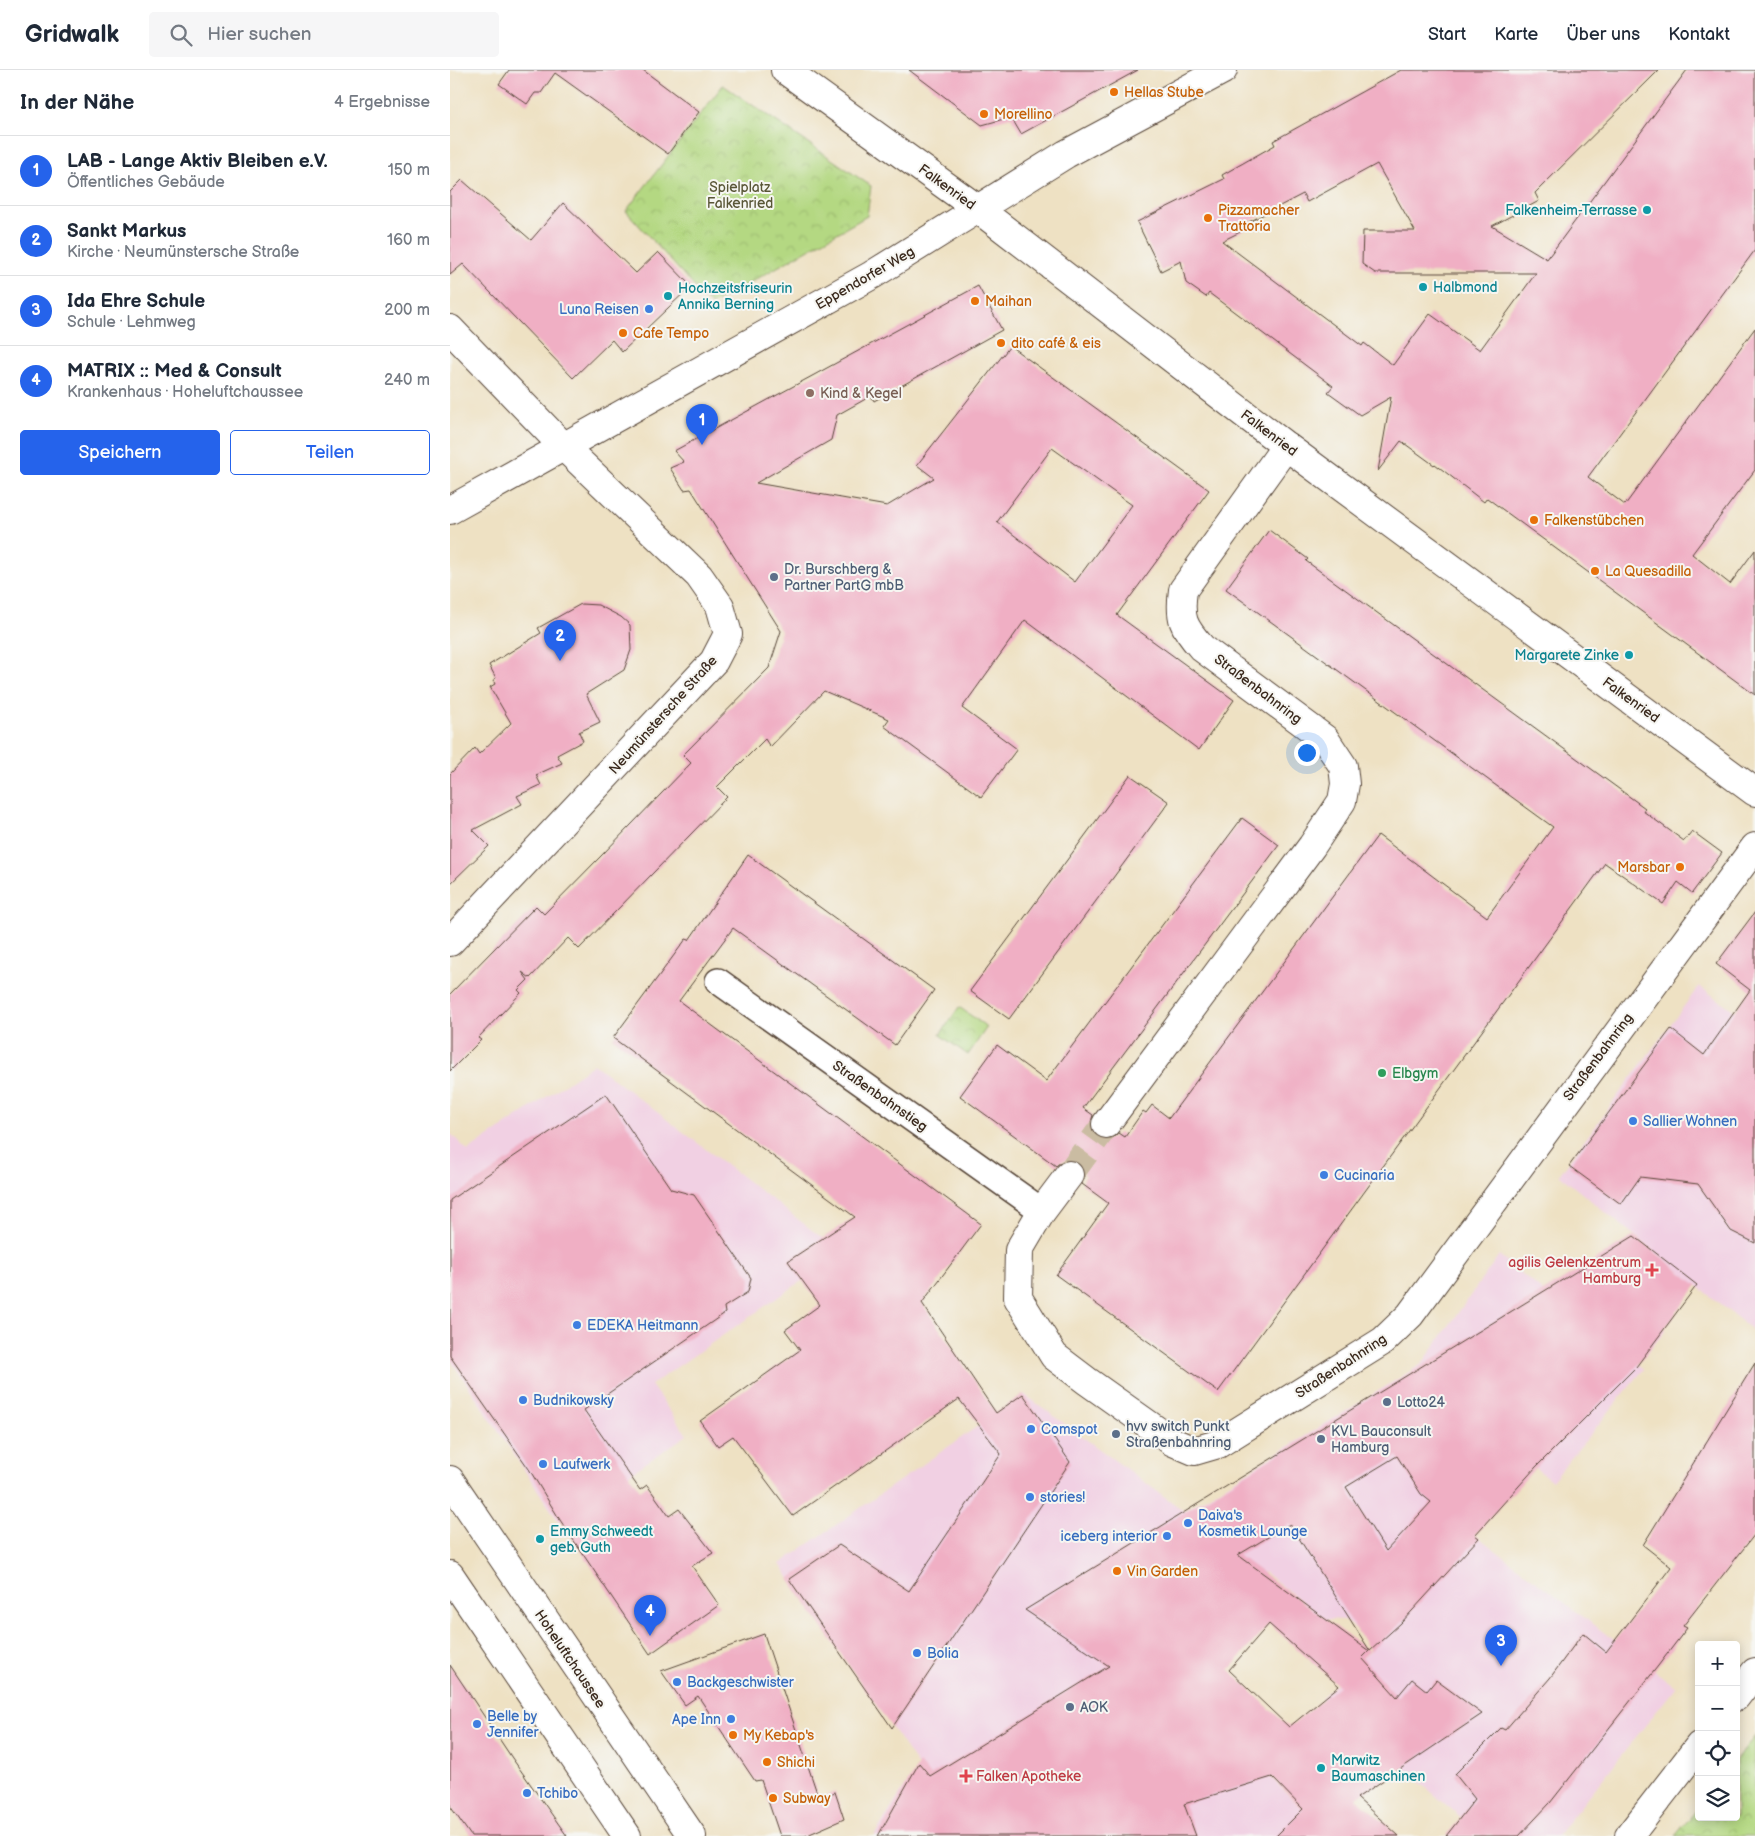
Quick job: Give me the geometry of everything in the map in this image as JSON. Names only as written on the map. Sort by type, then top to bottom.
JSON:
[{"type":"street","name":"Falkenried","points":[[785,70],[978,209],[1286,446],[1755,792]]},
{"type":"street","name":"Eppendorfer Weg","points":[[450,510],[872,275],[1066,154],[1223,70]]},
{"type":"street","name":"Neumünstersche Straße","points":[[450,328],[564,447],[699,576],[720,606],[728,634],[714,661],[450,942]]},
{"type":"street","name":"Straßenbahnring","points":[[1106,1124],[1312,846],[1342,801],[1345,784],[1343,766],[1325,739],[1202,648],[1185,629],[1180,610],[1183,590],[1286,446]]},
{"type":"street","name":"Straßenbahnring","points":[[1069,1175],[1042,1211],[1019,1250],[1018,1298],[1054,1356],[1174,1442],[1194,1450],[1218,1444],[1383,1341],[1410,1315],[1755,847]]},
{"type":"street","name":"Straßenbahnstieg","points":[[718,981],[1042,1211]]},
{"type":"street","name":"Hoheluftchaussee","points":[[450,1480],[692,1836]]},
{"type":"street","points":[[450,1575],[627,1836]]},
{"type":"street","points":[[1740,1692],[1755,1672]]},
{"type":"street","points":[[1629,1836],[1695,1751]]},
{"type":"shaded area","points":[[1699,986],[1755,1025],[1755,1332],[1559,1175]]},
{"type":"shaded area","points":[[594,1064],[842,1253],[651,1385],[687,1435],[559,1522],[450,1359],[450,1133],[468,1151]]},
{"type":"shaded area","points":[[1499,1255],[1611,1347],[1653,1322],[1666,1330],[1638,1364],[1644,1369],[1552,1481],[1493,1435],[1432,1502],[1676,1687],[1557,1836],[1483,1836],[1321,1698],[1377,1644],[1344,1620],[1325,1619],[1264,1572],[1142,1650],[1330,1836],[874,1836],[918,1766],[780,1564],[1024,1394],[1184,1511],[1422,1364]]},
{"type":"green space","name":"Spielplatz Falkenried","points":[[723,85],[871,186],[867,216],[711,305],[626,211]]},
{"type":"green space","points":[[959,1007],[987,1027],[968,1055],[940,1035]]},
{"type":"green space","points":[[1755,1736],[1755,1836],[1675,1836],[1695,1812],[1695,1821],[1740,1821],[1740,1755]]},
{"type":"building","points":[[509,70],[643,70],[699,112],[668,154],[555,73],[541,93],[535,93],[527,104],[499,84]]},
{"type":"building","points":[[909,70],[1138,70],[1021,134],[1011,117],[982,125]]},
{"type":"building","points":[[1401,70],[1659,70],[1535,193],[1539,201],[1492,226],[1547,259],[1687,70],[1755,70],[1755,250],[1588,477],[1625,505],[1755,328],[1755,470],[1692,554],[1730,584],[1755,550],[1755,695],[1487,498],[1484,502],[1435,464],[1401,441],[1378,471],[1391,397],[1360,415],[1328,392],[1333,386],[1209,293],[1206,297],[1186,283],[1181,261],[1161,271],[1137,222],[1224,179],[1222,175],[1275,145],[1273,141]],"holes":[[[1377,164],[1415,231],[1363,231],[1362,264],[1375,273],[1536,273],[1480,350],[1430,314],[1393,365],[1364,343],[1362,346],[1222,241],[1248,228],[1247,223],[1303,194],[1307,202]]]},
{"type":"building","points":[[462,180],[531,240],[563,203],[636,273],[658,252],[691,286],[622,352],[612,340],[573,378],[463,264],[450,275],[450,192]]},
{"type":"building","points":[[978,286],[1002,330],[874,401],[871,396],[837,415],[831,440],[756,483],[887,506],[934,478],[917,465],[1010,346],[1209,490],[1117,615],[1234,700],[1199,750],[1025,620],[962,708],[1017,749],[981,797],[884,726],[889,719],[824,691],[770,747],[765,739],[717,787],[727,797],[579,949],[568,938],[530,978],[522,972],[528,980],[518,990],[521,993],[478,1038],[481,1040],[450,1071],[450,994],[536,906],[544,914],[601,856],[691,763],[683,755],[769,668],[781,631],[691,489],[684,490],[670,468],[684,462],[674,451]],"holes":[[[1052,448],[1132,505],[1075,582],[997,522]]]},
{"type":"building","points":[[1269,530],[1308,559],[1306,561],[1645,808],[1643,811],[1684,841],[1692,831],[1722,853],[1692,893],[1678,882],[1663,904],[1605,863],[1218,1392],[1056,1275],[1108,1203],[1082,1184],[1085,1176],[1083,1168],[1079,1163],[1070,1159],[1062,1161],[1056,1166],[960,1096],[997,1045],[1046,1081],[1242,818],[1279,845],[1083,1108],[1093,1115],[1091,1122],[1092,1130],[1097,1137],[1105,1140],[1119,1133],[1125,1137],[1143,1111],[1146,1113],[1152,1105],[1169,1118],[1378,835],[1487,917],[1553,827],[1226,589]]},
{"type":"building","points":[[581,604],[598,605],[621,617],[630,625],[631,650],[624,670],[586,694],[600,722],[579,732],[583,741],[557,755],[562,763],[536,775],[541,785],[517,796],[522,804],[473,830],[489,846],[450,884],[450,774],[475,748],[479,754],[511,723],[490,687],[495,684],[493,680],[496,678],[489,665],[541,633],[538,628]]},
{"type":"building","points":[[1130,775],[1169,802],[1009,1019],[970,991]]},
{"type":"building","points":[[748,855],[934,990],[895,1045],[733,928],[679,1001],[981,1224],[922,1303],[996,1413],[1023,1394],[1070,1462],[892,1728],[789,1579],[839,1545],[909,1591],[1001,1454],[959,1399],[793,1516],[733,1436],[718,1446],[700,1421],[800,1350],[785,1330],[820,1305],[788,1261],[855,1217],[613,1038],[686,939],[689,940]]},
{"type":"building","points":[[1755,912],[1755,1243],[1731,1231],[1698,1184],[1640,1177],[1621,1204],[1569,1166],[1671,1029],[1704,1055],[1750,990],[1716,964]]},
{"type":"building","points":[[606,1094],[671,1189],[694,1195],[751,1278],[748,1292],[724,1307],[725,1313],[584,1410],[640,1490],[647,1485],[669,1516],[679,1509],[713,1553],[692,1566],[719,1605],[650,1654],[560,1520],[529,1469],[450,1356],[450,1200]]},
{"type":"building","points":[[1634,1236],[1697,1285],[1636,1367],[1536,1467],[1475,1535],[1479,1538],[1401,1623],[1370,1651],[1290,1524],[1238,1555],[1369,1651],[1362,1658],[1397,1697],[1412,1679],[1427,1691],[1436,1680],[1482,1714],[1357,1798],[1399,1836],[1276,1836],[1303,1809],[1272,1777],[1184,1804],[1196,1836],[878,1836],[919,1763],[930,1776],[1109,1666],[1025,1610]],"holes":[[[1397,1456],[1421,1494],[1431,1502],[1386,1551],[1346,1487]],[[1269,1624],[1339,1686],[1289,1727],[1229,1670]]]},
{"type":"building","points":[[1755,1363],[1755,1534],[1683,1626],[1687,1628],[1658,1666],[1550,1803],[1519,1836],[1446,1836],[1475,1799],[1455,1774],[1501,1728],[1505,1730],[1550,1678],[1583,1633],[1606,1652],[1671,1567],[1643,1545]]},
{"type":"building","points":[[764,1634],[819,1799],[835,1792],[844,1819],[805,1836],[780,1836],[761,1780],[755,1781],[698,1696],[685,1705],[661,1671]]},
{"type":"building","points":[[450,1665],[567,1836],[471,1836],[450,1806]]},
{"type":"tunnel","points":[[1069,1175],[1106,1124]]},
{"type":"place","name":"Hellas Stube","points":[[1114,92]]},
{"type":"place","name":"Morellino","points":[[984,114]]},
{"type":"place","name":"Falkenheim-Terrasse","points":[[1647,210]]},
{"type":"place","name":"Pizzamacher Trattoria","points":[[1208,218]]},
{"type":"place","name":"Halbmond","points":[[1423,287]]},
{"type":"place","name":"Hochzeitsfriseurin Annika Berning","points":[[668,296]]},
{"type":"place","name":"Maihan","points":[[975,301]]},
{"type":"place","name":"Luna Reisen","points":[[649,309]]},
{"type":"place","name":"Cafe Tempo","points":[[623,333]]},
{"type":"place","name":"dito café & eis","points":[[1001,343]]},
{"type":"place","name":"Kind & Kegel","points":[[810,393]]},
{"type":"place","name":"LAB - Lange Aktiv Bleiben e.V.","points":[[702,445]]},
{"type":"place","name":"Falkenstübchen","points":[[1534,520]]},
{"type":"place","name":"La Quesadilla","points":[[1595,571]]},
{"type":"place","name":"Dr. Burschberg & Partner PartG mbB","points":[[774,577]]},
{"type":"place","name":"Margarete Zinke","points":[[1629,655]]},
{"type":"place","name":"Sankt Markus","points":[[560,661]]},
{"type":"place","name":"Marsbar","points":[[1680,867]]},
{"type":"place","name":"Elbgym","points":[[1382,1073]]},
{"type":"place","name":"Sallier Wohnen","points":[[1633,1121]]},
{"type":"place","name":"Cucinaria","points":[[1324,1175]]},
{"type":"place","name":"agilis Gelenkzentrum Hamburg","points":[[1652,1270]]},
{"type":"place","name":"EDEKA Heitmann","points":[[577,1325]]},
{"type":"place","name":"Budnikowsky","points":[[523,1400]]},
{"type":"place","name":"Lotto24","points":[[1387,1402]]},
{"type":"place","name":"Comspot","points":[[1031,1429]]},
{"type":"place","name":"hvv switch Punkt Straßenbahnring","points":[[1116,1434]]},
{"type":"place","name":"KVL Bauconsult Hamburg","points":[[1321,1439]]},
{"type":"place","name":"Laufwerk","points":[[543,1464]]},
{"type":"place","name":"stories!","points":[[1030,1497]]},
{"type":"place","name":"Daiva's Kosmetik Lounge","points":[[1188,1523]]},
{"type":"place","name":"iceberg interior","points":[[1167,1536]]},
{"type":"place","name":"Emmy Schweedt geb. Guth","points":[[540,1539]]},
{"type":"place","name":"Vin Garden","points":[[1117,1571]]},
{"type":"place","name":"MATRIX :: Med & Consult","points":[[650,1636]]},
{"type":"place","name":"Bolia","points":[[917,1653]]},
{"type":"place","name":"Ida Ehre Schule","points":[[1501,1666]]},
{"type":"place","name":"Backgeschwister","points":[[677,1682]]},
{"type":"place","name":"AOK","points":[[1070,1707]]},
{"type":"place","name":"Ape Inn","points":[[731,1719]]},
{"type":"place","name":"Belle by Jennifer","points":[[477,1724]]},
{"type":"place","name":"My Kebap's","points":[[733,1735]]},
{"type":"place","name":"Shichi","points":[[767,1762]]},
{"type":"place","name":"Marwitz Baumaschinen","points":[[1321,1768]]},
{"type":"place","name":"Falken Apotheke","points":[[966,1776]]},
{"type":"place","name":"Tchibo","points":[[527,1793]]},
{"type":"place","name":"Subway","points":[[773,1798]]}]
